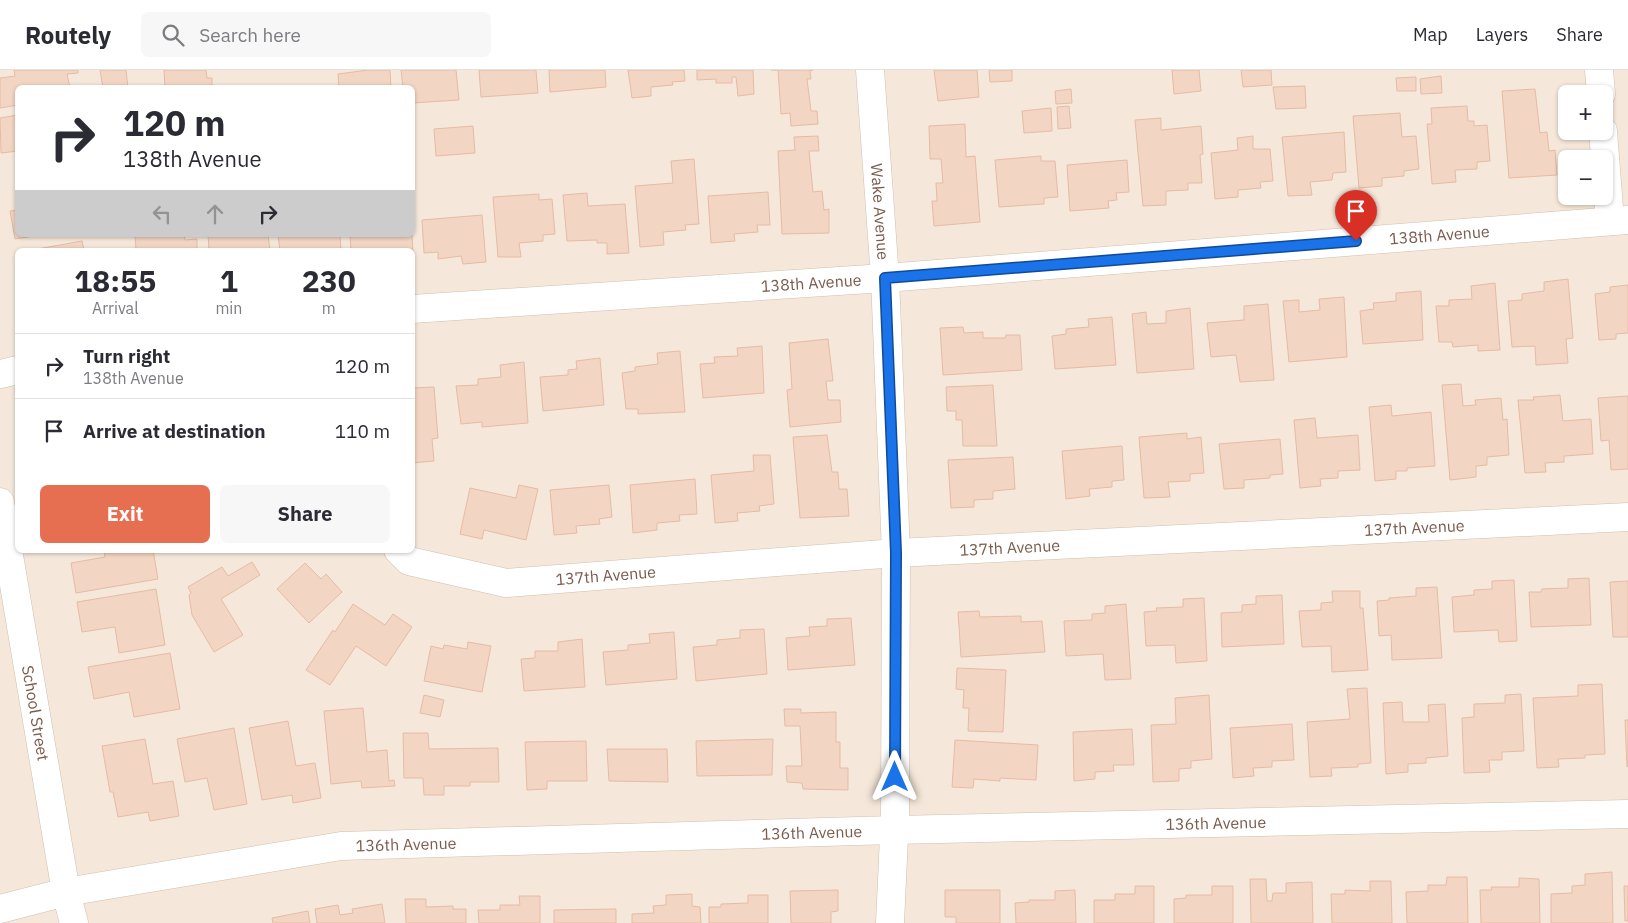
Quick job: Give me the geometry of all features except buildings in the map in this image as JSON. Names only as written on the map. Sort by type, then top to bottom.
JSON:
[{"type":"street","name":"Wake Avenue","points":[[870,70],[885,278],[896,553],[894,830],[890,923]]},
{"type":"street","points":[[1599,70],[1600,85]]},
{"type":"street","points":[[1605,140],[1619,220]]},
{"type":"street","name":"138th Avenue","points":[[415,309],[885,278],[1619,220]]},
{"type":"street","points":[[0,374],[15,371]]},
{"type":"street","name":"School Street","points":[[0,502],[66,892],[74,923]]},
{"type":"street","name":"137th Avenue","points":[[401,553],[409,561],[506,583],[896,553],[1628,517]]},
{"type":"street","name":"136th Avenue","points":[[0,909],[66,892],[341,846],[894,830],[1628,814]]},
{"type":"shaded area","points":[[0,70],[1628,70],[1628,923],[0,923]]},
{"type":"route","points":[[895,777],[896,553],[885,278],[1356,241]]}]
